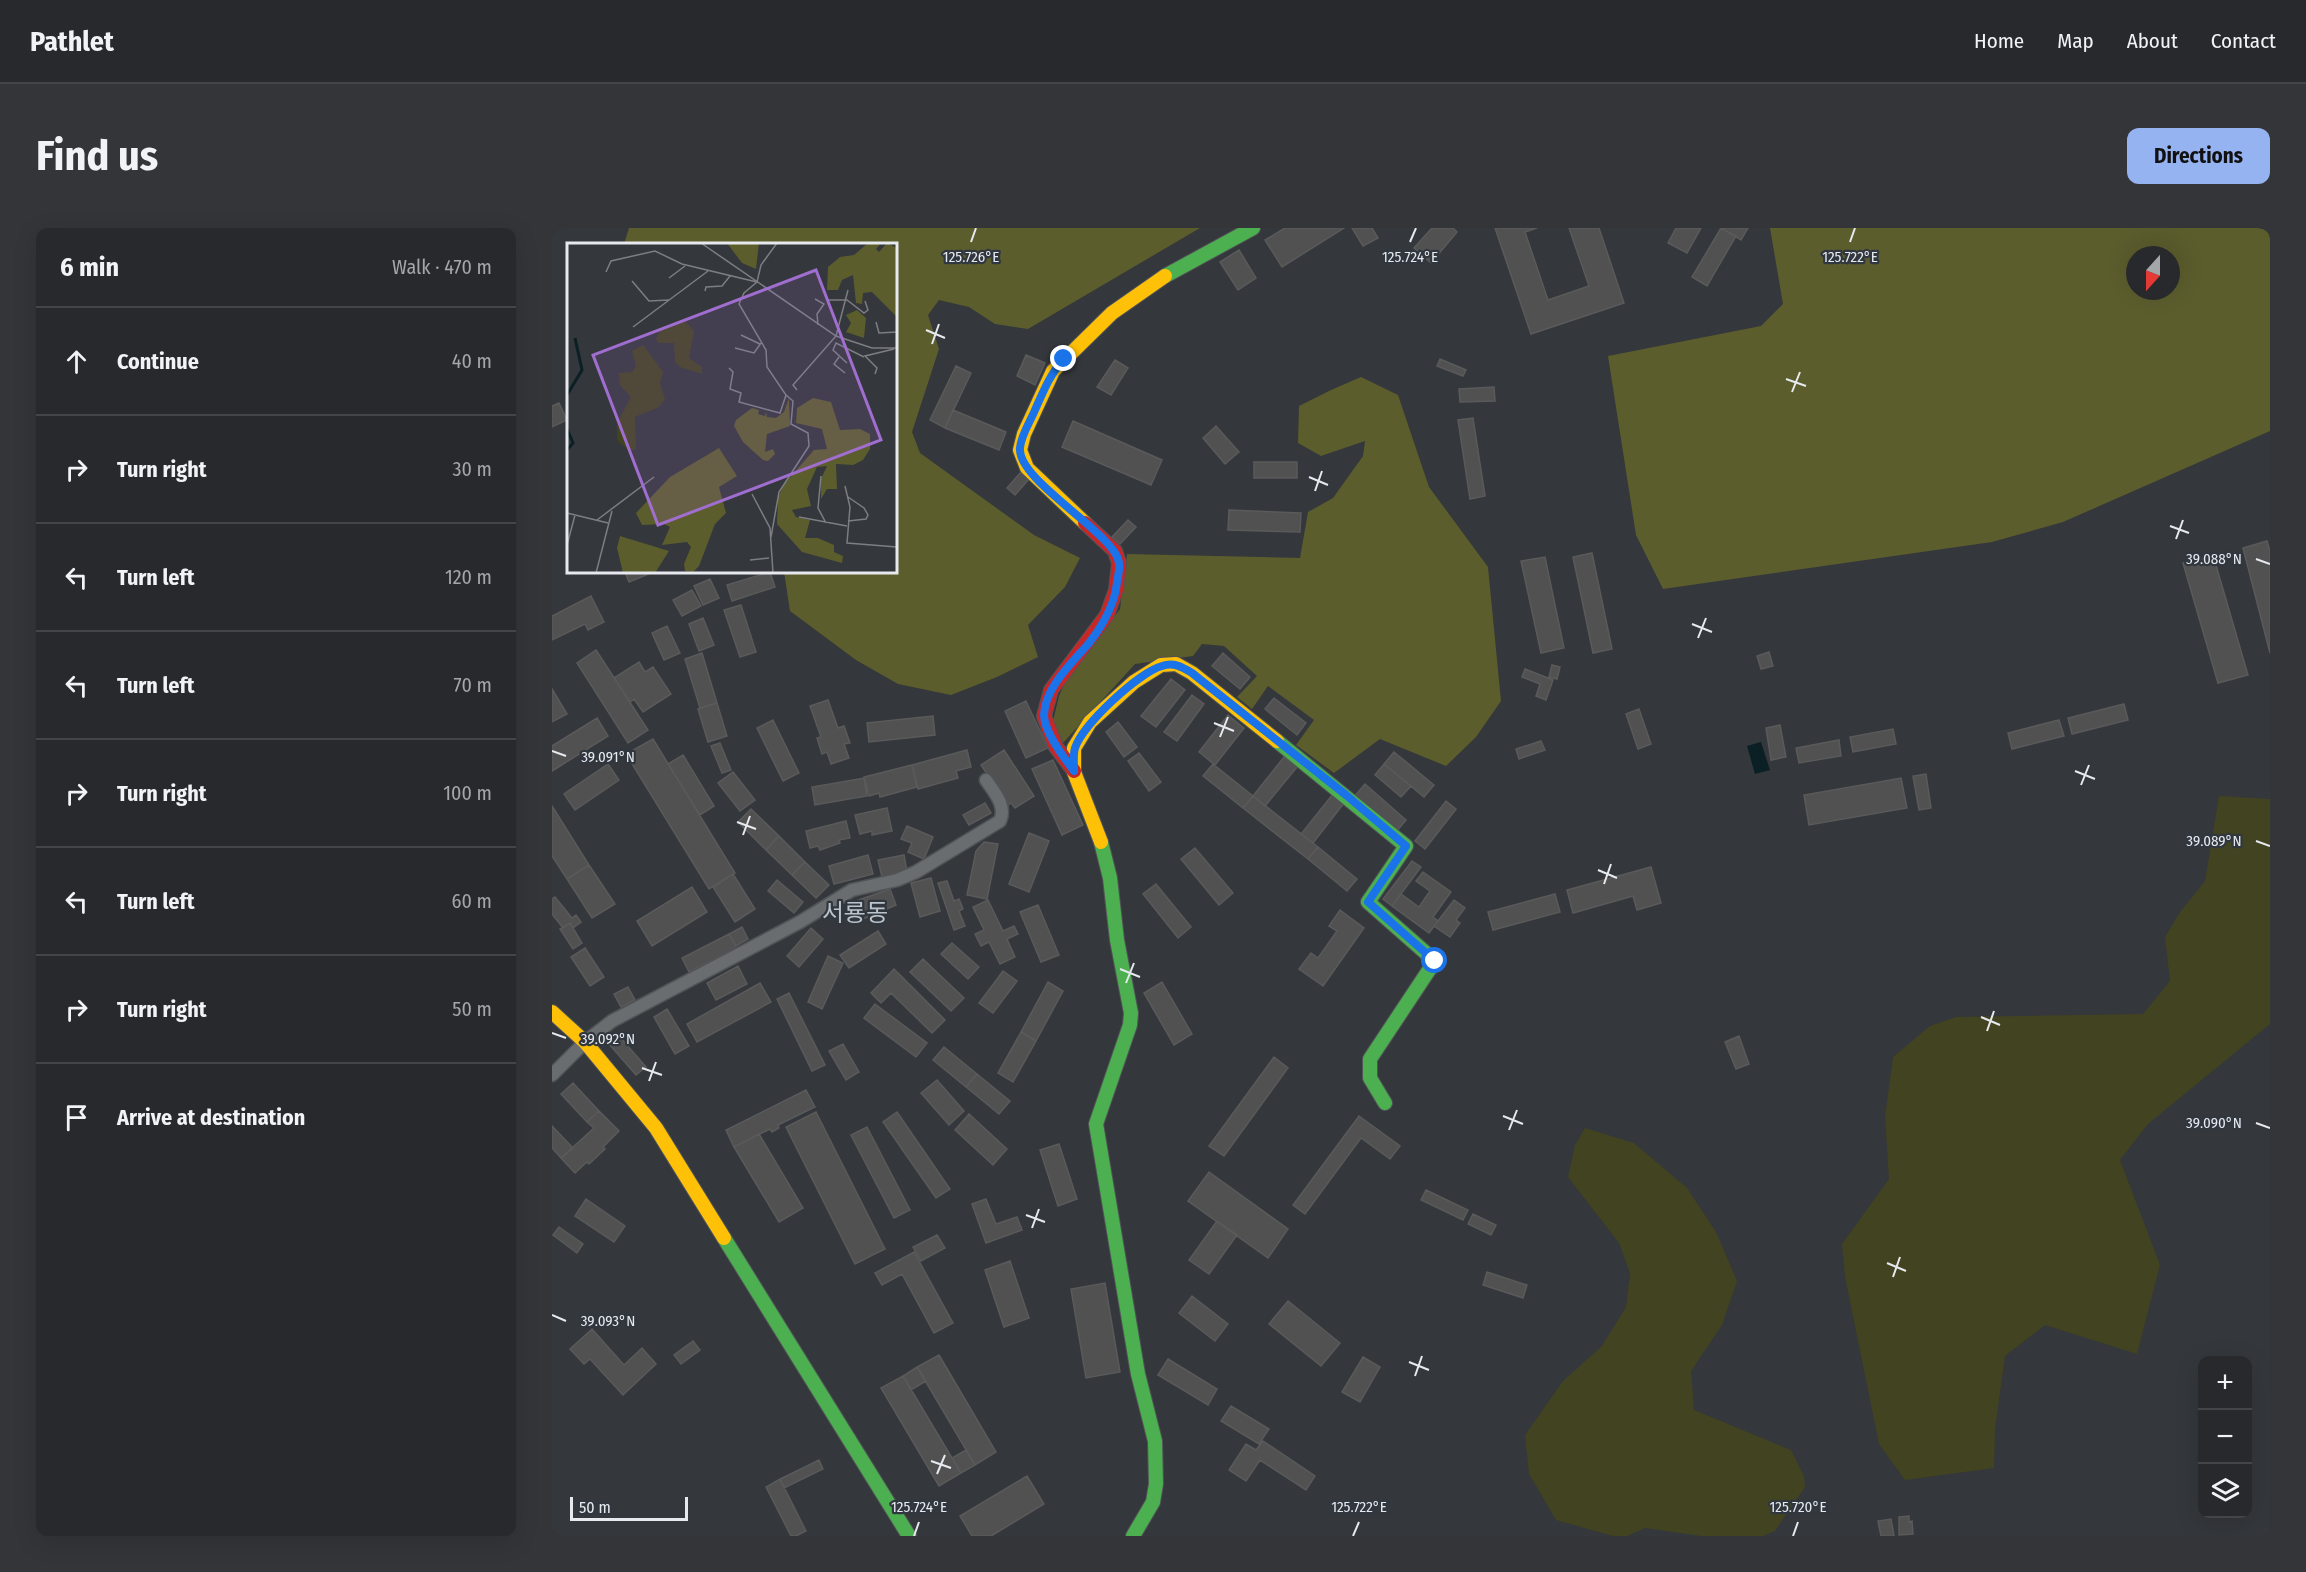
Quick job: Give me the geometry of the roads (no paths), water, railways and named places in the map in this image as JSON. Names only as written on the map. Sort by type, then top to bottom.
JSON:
[{"type":"street","points":[[1133,1536],[1153,1502],[1156,1484],[1155,1441],[1138,1374],[1096,1124],[1130,1025],[1131,1013],[1117,940],[1110,878],[1099,832],[1074,771],[1056,747],[1044,716],[1051,690],[1107,615],[1116,590],[1119,563],[1115,551],[1027,468],[1020,450],[1024,435],[1053,371],[1113,313],[1167,275],[1252,228]]},
{"type":"street","points":[[1074,771],[1074,748],[1090,722],[1134,682],[1161,666],[1176,664],[1201,680],[1346,795],[1406,846],[1368,902],[1435,961],[1370,1059],[1367,1072],[1371,1084],[1385,1103]]},
{"type":"street","points":[[552,1075],[585,1042],[612,1021],[800,922],[852,890],[897,880],[916,872],[1000,821],[1003,815],[1000,801],[986,780]]},
{"type":"street","points":[[552,1012],[585,1042],[656,1128],[909,1536]]},
{"type":"water","points":[[1761,742],[1770,770],[1755,774],[1747,746]]},
{"type":"district","name":"서룡동","points":[[855,913]]}]
